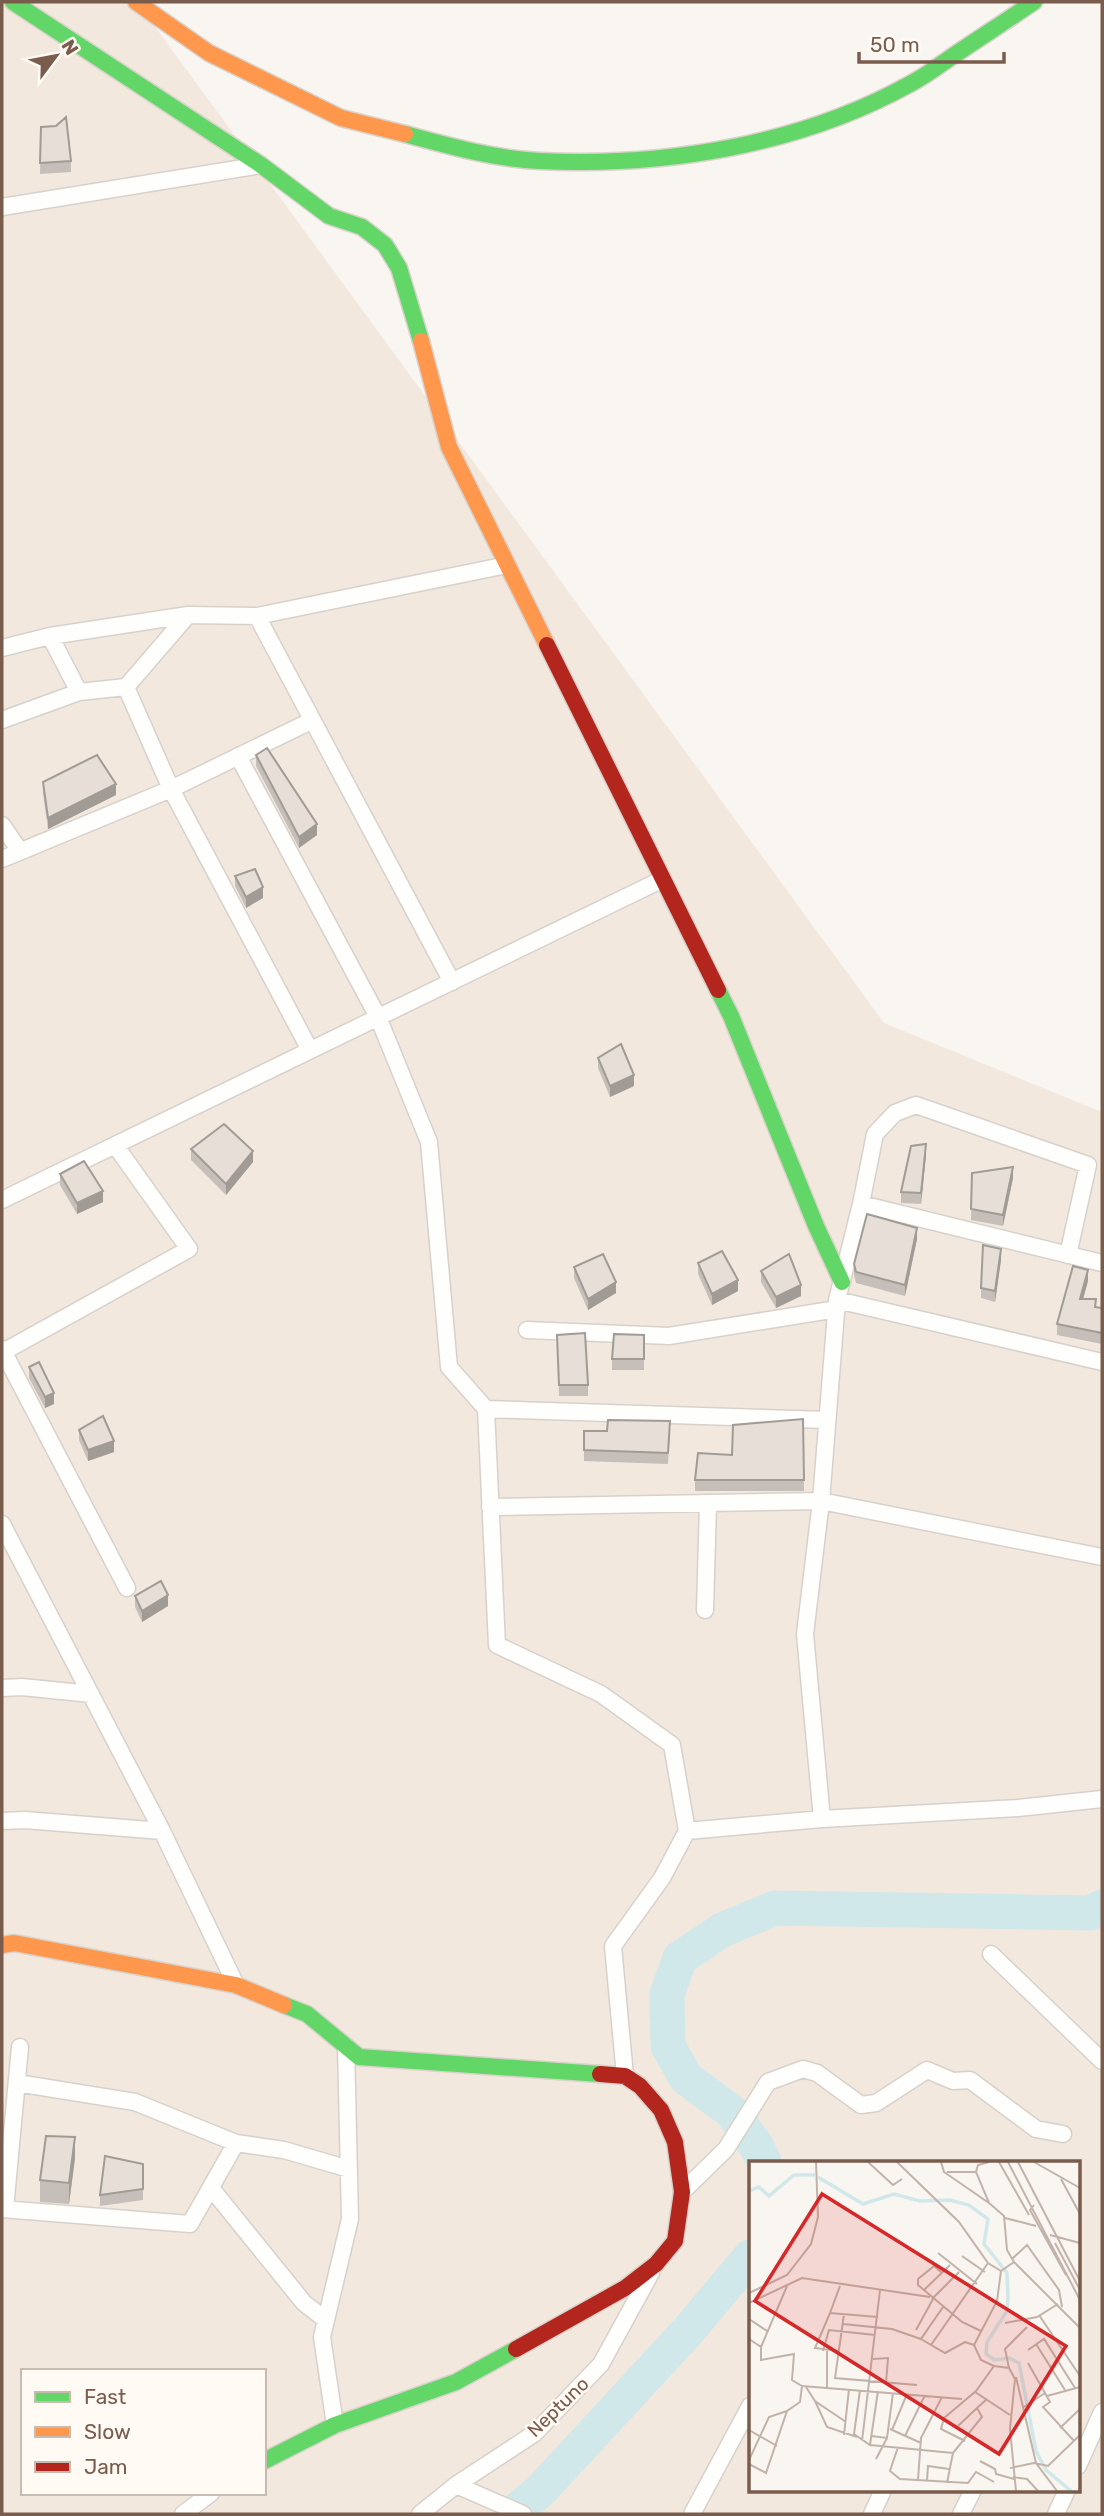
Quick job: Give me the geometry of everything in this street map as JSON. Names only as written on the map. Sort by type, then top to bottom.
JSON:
[{"type":"street","points":[[136,2],[209,53],[341,118],[470,151],[539,161],[684,155],[765,140],[848,113],[911,84],[1034,2]]},
{"type":"street","points":[[22,4],[261,165],[329,216],[362,227],[384,245],[399,268],[408,292],[449,447],[731,1016],[816,1226],[842,1282]]},
{"type":"street","points":[[2,207],[261,165]]},
{"type":"street","points":[[2,648],[50,636],[188,615],[257,617],[507,565]]},
{"type":"street","points":[[2,720],[79,692],[126,687],[188,615]]},
{"type":"street","points":[[257,617],[452,982]]},
{"type":"street","points":[[50,636],[79,692]]},
{"type":"street","points":[[126,687],[171,789],[310,1050]]},
{"type":"street","points":[[2,859],[171,789],[311,720]]},
{"type":"street","points":[[237,756],[378,1017],[429,1142],[449,1367],[486,1409],[497,1645],[601,1694],[673,1745],[687,1831],[662,1878],[613,1946],[625,2076]]},
{"type":"street","points":[[2,825],[20,851]]},
{"type":"street","points":[[2,1200],[663,879]]},
{"type":"street","points":[[822,1819],[805,1634],[821,1502],[837,1305],[875,1133],[895,1113],[916,1105],[1088,1164],[1068,1255]]},
{"type":"street","points":[[114,1145],[189,1249],[2,1351],[127,1588]]},
{"type":"street","points":[[861,1204],[1102,1263]]},
{"type":"street","points":[[527,1329],[669,1336],[837,1305],[1102,1362]]},
{"type":"street","points":[[486,1409],[827,1420]]},
{"type":"street","points":[[490,1507],[821,1502],[1102,1556]]},
{"type":"street","points":[[705,1610],[708,1503]]},
{"type":"street","points":[[2,1524],[10,1556],[91,1694],[163,1831],[236,1985]]},
{"type":"street","points":[[2,1688],[22,1687],[91,1694]]},
{"type":"street","points":[[687,1831],[1102,1800]]},
{"type":"street","points":[[2,1821],[25,1819],[163,1831]]},
{"type":"street","points":[[2,1945],[14,1943],[236,1985],[307,2014],[359,2057],[625,2076],[640,2086],[661,2110],[675,2142],[682,2192],[676,2241],[656,2264],[607,2299],[456,2382],[335,2425],[266,2460]]},
{"type":"street","points":[[991,1954],[1102,2061]]},
{"type":"street","points":[[335,2425],[321,2337],[350,2219],[346,2046]]},
{"type":"street","points":[[20,2047],[4,2209],[190,2224],[236,2143]]},
{"type":"street","points":[[682,2192],[726,2149],[768,2082],[803,2069],[817,2073],[861,2105],[876,2103],[927,2070],[953,2081],[970,2080],[1036,2129],[1063,2134]]},
{"type":"street","points":[[17,2083],[135,2102],[236,2143],[284,2150],[349,2169]]},
{"type":"street","points":[[211,2188],[304,2303],[326,2320]]},
{"type":"street","name":"Neptuno","points":[[420,2514],[456,2485],[535,2433],[601,2364],[656,2264]]},
{"type":"street","points":[[692,2514],[749,2410]]},
{"type":"street","points":[[1080,2462],[1102,2412]]},
{"type":"street","points":[[456,2485],[523,2514]]},
{"type":"street","points":[[872,2514],[882,2492]]},
{"type":"street","points":[[961,2514],[971,2492]]},
{"type":"street","points":[[1056,2514],[1066,2492]]},
{"type":"street","points":[[183,2514],[208,2495]]},
{"type":"shaded area","points":[[2,2],[137,2],[884,1023],[1102,1112],[1102,2514],[2,2514]]},
{"type":"building","points":[[66,117],[71,161],[40,163],[41,127],[56,126]]},
{"type":"building","points":[[267,748],[317,824],[299,837],[256,755]]},
{"type":"building","points":[[97,755],[116,784],[48,818],[43,782]]},
{"type":"building","points":[[255,869],[263,887],[246,897],[235,876]]},
{"type":"building","points":[[621,1044],[634,1075],[610,1086],[598,1058]]},
{"type":"building","points":[[224,1124],[253,1151],[226,1184],[191,1149]]},
{"type":"building","points":[[926,1144],[921,1193],[901,1192],[911,1146]]},
{"type":"building","points":[[84,1161],[103,1191],[77,1203],[60,1174]]},
{"type":"building","points":[[1013,1167],[1003,1215],[971,1209],[972,1173]]},
{"type":"building","points":[[867,1214],[917,1228],[905,1285],[856,1272],[854,1264]]},
{"type":"building","points":[[983,1245],[1001,1249],[995,1291],[981,1288]]},
{"type":"building","points":[[722,1251],[738,1280],[712,1294],[698,1263]]},
{"type":"building","points":[[603,1254],[616,1282],[588,1299],[574,1267]]},
{"type":"building","points":[[789,1254],[801,1285],[776,1297],[761,1271]]},
{"type":"building","points":[[1073,1266],[1088,1270],[1080,1299],[1096,1299],[1095,1307],[1102,1308],[1102,1333],[1057,1324]]},
{"type":"building","points":[[585,1333],[588,1385],[559,1385],[557,1335]]},
{"type":"building","points":[[614,1334],[644,1335],[644,1359],[612,1359]]},
{"type":"building","points":[[39,1362],[54,1393],[45,1397],[29,1367]]},
{"type":"building","points":[[103,1416],[114,1441],[88,1450],[79,1430]]},
{"type":"building","points":[[803,1419],[804,1480],[695,1480],[698,1453],[732,1455],[733,1425]]},
{"type":"building","points":[[608,1420],[670,1421],[668,1453],[584,1450],[584,1431],[607,1431]]},
{"type":"building","points":[[161,1581],[168,1595],[142,1611],[135,1596]]},
{"type":"building","points":[[46,2136],[75,2137],[69,2183],[40,2180]]},
{"type":"building","points":[[105,2156],[143,2164],[143,2189],[100,2195]]},
{"type":"waterway","points":[[764,2161],[732,2112],[686,2078],[668,2046],[667,1994],[680,1958],[722,1930],[775,1908],[1090,1913],[1102,1907]]},
{"type":"waterway","points":[[512,2514],[540,2491],[687,2332],[749,2258]]},
{"type":"traffic: fast","points":[[13,2],[261,165],[329,216],[362,227],[385,245],[399,268],[421,341]]},
{"type":"traffic: fast","points":[[405,134],[489,155],[540,161],[635,160],[731,148],[823,123],[868,105],[920,78],[1034,2]]},
{"type":"traffic: fast","points":[[718,990],[842,1282]]},
{"type":"traffic: fast","points":[[284,2005],[307,2014],[359,2057],[600,2074]]},
{"type":"traffic: fast","points":[[266,2460],[335,2425],[456,2382],[516,2349]]},
{"type":"traffic: slow","points":[[136,2],[209,53],[341,118],[405,134]]},
{"type":"traffic: slow","points":[[421,341],[449,447],[547,645]]},
{"type":"traffic: slow","points":[[2,1945],[14,1943],[236,1985],[284,2005]]},
{"type":"traffic: jam","points":[[547,645],[718,990]]},
{"type":"traffic: jam","points":[[516,2349],[625,2288],[656,2264],[675,2241],[682,2192],[675,2142],[661,2110],[640,2086],[625,2076],[600,2074]]}]
